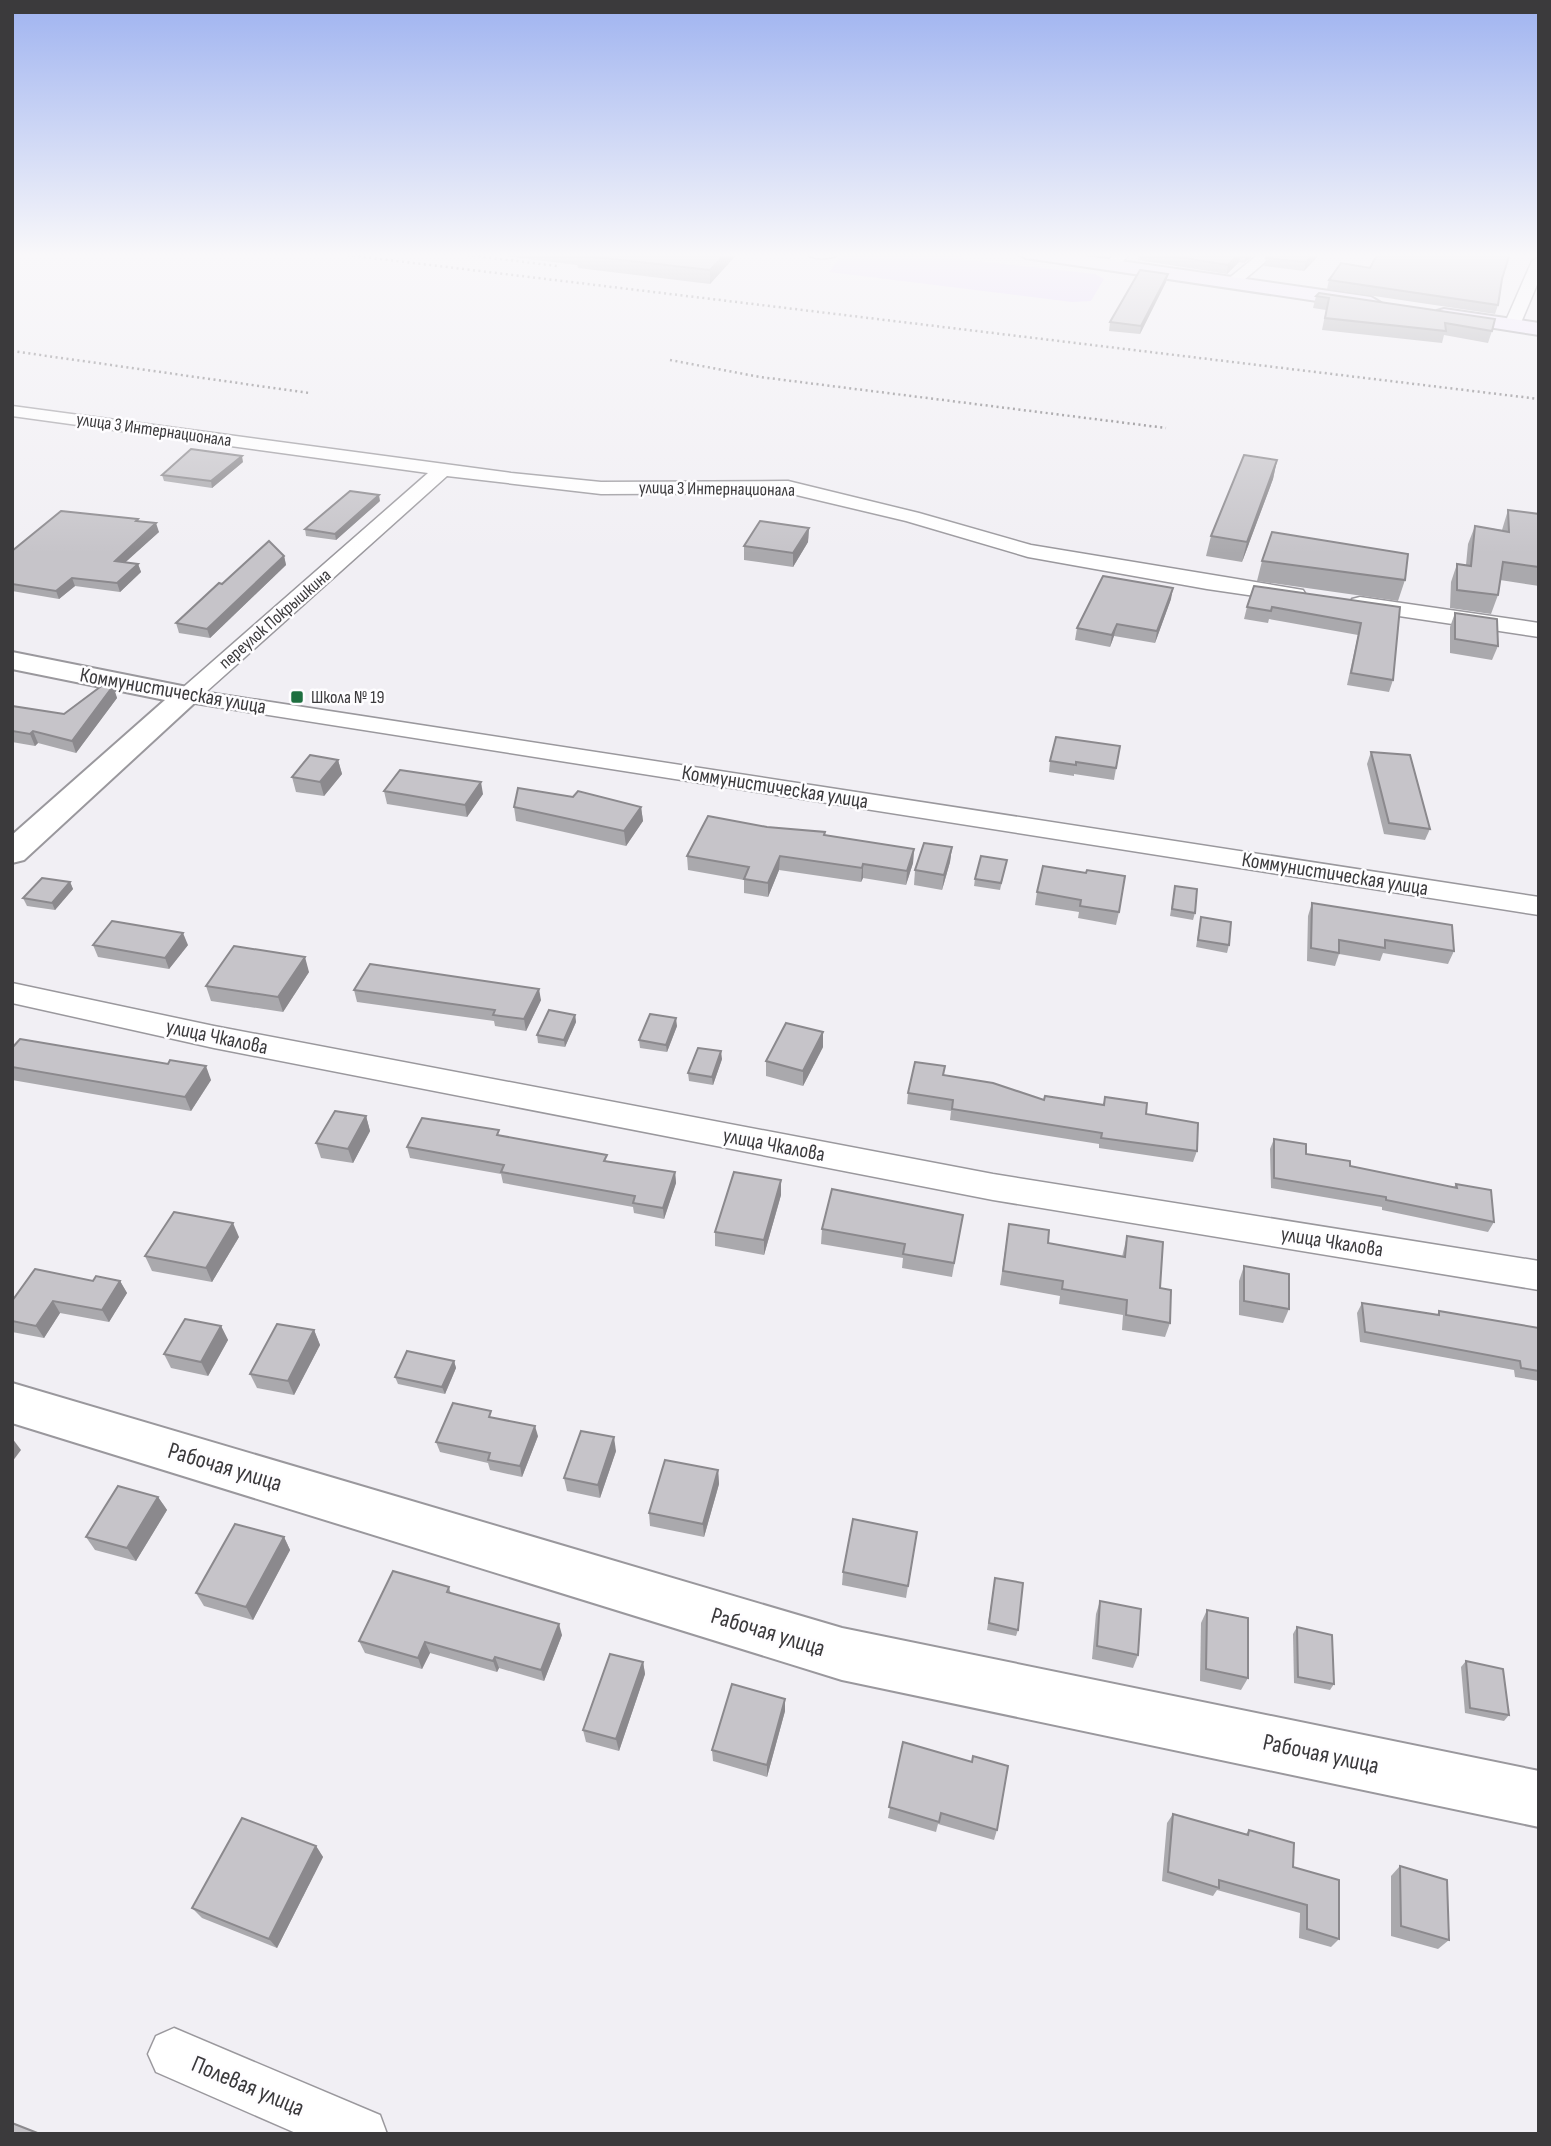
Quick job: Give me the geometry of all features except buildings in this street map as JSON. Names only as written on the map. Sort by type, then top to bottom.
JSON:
[{"type":"street","name":"улица 3 Интернационала","points":[[12,411],[511,479],[601,488],[789,487],[912,517],[1028,551],[1207,583],[1312,597]]},
{"type":"street","name":"переулок Покрышкина","points":[[12,853],[444,469]]},
{"type":"street","points":[[1339,601],[1539,630]]},
{"type":"street","name":"Коммунистическая улица","points":[[12,660],[187,696],[1539,906]]},
{"type":"street","name":"улица Чкалова","points":[[12,993],[214,1037],[993,1187],[1539,1276]]},
{"type":"street","name":"Рабочая улица","points":[[12,1403],[842,1654],[1539,1799]]},
{"type":"street","name":"Полевая улица","points":[[174,2054],[361,2134]]},
{"type":"railway","points":[[27,353],[309,393]]},
{"type":"railway","points":[[1160,353],[1539,399]]},
{"type":"railway","points":[[670,360],[760,377],[1166,428]]},
{"type":"place","name":"Школа № 19","points":[[297,697]]}]
